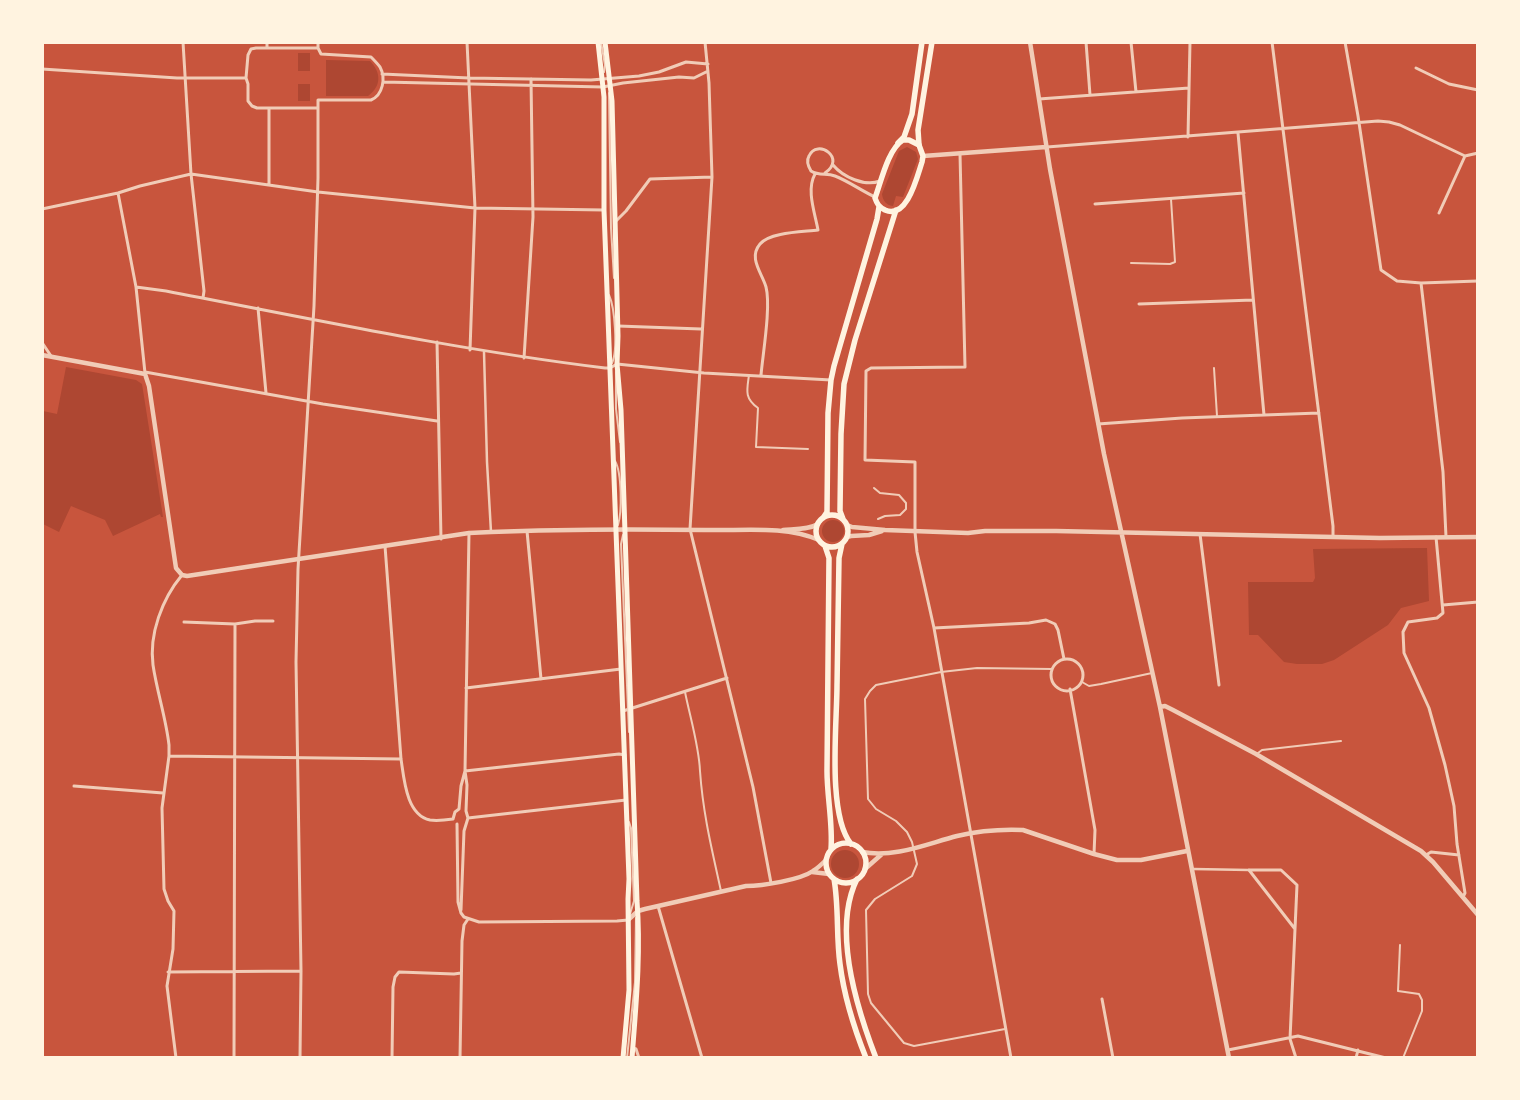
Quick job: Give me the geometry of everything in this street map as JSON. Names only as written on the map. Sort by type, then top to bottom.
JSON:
[{"type":"main road","points":[[601,42],[611,84],[616,222],[617,364],[625,529],[626,755],[629,880],[629,990],[625,1058]]},
{"type":"main road","points":[[601,42],[604,210],[621,669],[632,738],[638,911],[639,962],[632,1058]]},
{"type":"main road","points":[[866,1058],[852,1018],[840,965],[837,907],[832,877],[826,860],[831,849],[832,834],[827,771],[829,558],[825,546],[819,540],[816,532],[818,524],[827,512],[828,413],[834,366],[877,219],[879,207],[876,198],[881,181],[889,160],[898,143],[904,137],[912,114],[922,42]]},
{"type":"main road","points":[[879,207],[886,211],[896,210],[904,206],[918,173],[923,156],[919,145],[918,130],[932,42]]},
{"type":"main road","points":[[898,143],[903,140],[909,140],[919,145]]},
{"type":"main road","points":[[876,1058],[857,1003],[847,937],[848,902],[857,879],[865,869],[865,860],[862,852],[851,844],[843,831],[837,799],[835,756],[839,558],[842,544],[847,537],[848,531],[840,511],[840,454],[844,384],[855,340],[896,210]]},
{"type":"main road","points":[[823,518],[833,515],[845,522]]},
{"type":"main road","points":[[825,546],[842,544]]},
{"type":"main road","points":[[831,849],[842,843],[851,844]]},
{"type":"main road","points":[[832,877],[844,883],[857,879]]},
{"type":"street","points":[[183,42],[191,174],[204,291],[203,298]]},
{"type":"street","points":[[267,42],[267,48]]},
{"type":"street","points":[[300,1058],[301,971],[296,662],[299,560],[314,319],[318,192],[318,100],[371,100],[376,98],[380,92],[382,82],[379,66],[370,57],[321,54],[318,42]]},
{"type":"street","points":[[467,42],[474,208],[470,350]]},
{"type":"street","points":[[705,42],[708,64],[712,177],[690,529],[702,585],[753,787],[772,884]]},
{"type":"street","points":[[1030,42],[1046,147],[1098,424],[1120,533],[1137,597],[1160,707],[1229,1058]]},
{"type":"street","points":[[1086,42],[1090,95]]},
{"type":"street","points":[[1131,42],[1136,92]]},
{"type":"street","points":[[1188,137],[1190,42]]},
{"type":"street","points":[[1272,42],[1333,536]]},
{"type":"street","points":[[1345,42],[1359,123],[1380,270],[1397,282],[1478,281]]},
{"type":"street","points":[[318,48],[251,49],[248,55],[246,78],[248,101],[252,106],[257,108],[318,108]]},
{"type":"street","points":[[382,74],[469,78],[602,79],[639,76],[659,72],[686,62],[708,64]]},
{"type":"street","points":[[1416,68],[1449,84],[1478,90]]},
{"type":"street","points":[[42,69],[177,78],[246,78]]},
{"type":"street","points":[[382,82],[603,87],[611,84],[679,77],[694,78],[708,71]]},
{"type":"street","points":[[524,358],[533,209],[531,79]]},
{"type":"street","points":[[1039,99],[1189,88]]},
{"type":"street","points":[[269,108],[269,185]]},
{"type":"street","points":[[923,156],[1388,122],[1400,125],[1465,156],[1478,153]]},
{"type":"street","points":[[1238,133],[1264,415]]},
{"type":"street","points":[[876,198],[836,177],[825,173],[815,174],[811,171],[807,162],[808,157],[812,151],[822,148],[830,153],[833,165],[837,170],[846,176],[866,183],[881,181]]},
{"type":"street","points":[[960,154],[965,367],[871,368],[866,371],[865,460],[915,462],[915,532],[917,552],[934,628],[1011,1058]]},
{"type":"street","points":[[1439,213],[1465,156]]},
{"type":"street","points":[[825,173],[833,165]]},
{"type":"street","points":[[42,209],[118,193],[191,174],[318,192],[474,208],[604,210]]},
{"type":"street","points":[[761,375],[767,303],[766,287],[756,266],[756,252],[759,245],[768,237],[818,230],[810,187],[815,174]]},
{"type":"street","points":[[616,222],[650,179],[712,177]]},
{"type":"street","points":[[118,193],[136,288],[145,373],[149,386],[163,470],[176,568],[178,573],[182,575],[187,576],[299,560],[470,533],[527,530],[625,529],[773,530],[806,528],[818,524]]},
{"type":"street","points":[[1095,204],[1244,193]]},
{"type":"street","points":[[1421,283],[1443,472],[1446,537]]},
{"type":"street","points":[[136,288],[166,291],[437,342],[470,350],[524,358],[610,368],[617,364],[700,372],[831,380]]},
{"type":"street","points":[[1139,304],[1253,300]]},
{"type":"street","points":[[258,308],[266,393]]},
{"type":"street","points":[[618,326],[701,329]]},
{"type":"street","points":[[42,337],[43,344],[51,356]]},
{"type":"street","points":[[437,342],[437,421],[441,539]]},
{"type":"street","points":[[484,352],[491,532]]},
{"type":"street","points":[[42,355],[309,402],[437,421]]},
{"type":"street","points":[[1098,424],[1319,413]]},
{"type":"street","points":[[845,522],[852,527],[915,532],[1200,533],[1478,537]]},
{"type":"street","points":[[527,530],[541,679]]},
{"type":"street","points":[[773,530],[805,535],[819,540]]},
{"type":"street","points":[[847,537],[869,535],[885,530]]},
{"type":"street","points":[[461,913],[464,831],[468,818],[466,811],[467,785],[465,772],[470,533]]},
{"type":"street","points":[[1200,533],[1220,685]]},
{"type":"street","points":[[1436,537],[1443,605],[1442,613],[1438,618],[1408,622],[1403,632],[1403,644],[1410,669],[1429,708],[1445,765],[1454,806],[1465,893],[1463,898]]},
{"type":"street","points":[[385,546],[401,759],[409,797],[418,813],[430,820],[453,819]]},
{"type":"street","points":[[176,1058],[166,986],[173,949],[174,911],[164,894],[163,793],[169,756],[166,727],[153,664],[153,648],[164,602],[171,588],[182,575]]},
{"type":"street","points":[[1443,605],[1478,602]]},
{"type":"street","points":[[934,628],[1029,623],[1046,620],[1055,624],[1058,630],[1064,659]]},
{"type":"street","points":[[184,622],[236,624],[273,621]]},
{"type":"street","points":[[234,1058],[236,624]]},
{"type":"street","points":[[1064,659],[1076,661],[1084,672],[1082,682],[1070,690],[1061,690],[1054,685],[1051,677],[1052,669],[1057,662],[1064,659]]},
{"type":"street","points":[[466,688],[621,669]]},
{"type":"street","points":[[627,709],[727,678]]},
{"type":"street","points":[[1070,690],[1095,830],[1094,854]]},
{"type":"street","points":[[1160,707],[1165,706],[1256,754],[1426,855],[1478,915]]},
{"type":"street","points":[[465,772],[618,754],[626,755]]},
{"type":"street","points":[[169,756],[401,759]]},
{"type":"street","points":[[465,772],[458,809],[453,814],[453,819],[457,824],[458,902],[461,913],[468,919],[479,922],[628,920],[638,911],[720,891],[772,884],[812,872],[826,860]]},
{"type":"street","points":[[74,786],[163,793]]},
{"type":"street","points":[[468,818],[627,800]]},
{"type":"street","points":[[458,809],[466,811]]},
{"type":"street","points":[[457,824],[466,823]]},
{"type":"street","points":[[862,852],[882,854],[970,833],[1011,830],[1023,830],[1094,854],[1122,860],[1141,860],[1187,851]]},
{"type":"street","points":[[1426,855],[1431,852],[1459,855]]},
{"type":"street","points":[[865,869],[882,854]]},
{"type":"street","points":[[1191,869],[1281,870],[1297,885],[1290,1039],[1296,1058]]},
{"type":"street","points":[[1249,870],[1295,929]]},
{"type":"street","points":[[812,872],[832,877]]},
{"type":"street","points":[[658,906],[702,1058]]},
{"type":"street","points":[[460,1058],[463,930],[468,919]]},
{"type":"street","points":[[168,972],[301,971]]},
{"type":"street","points":[[392,1058],[393,987],[395,977],[399,972],[461,973]]},
{"type":"street","points":[[1102,999],[1113,1058]]},
{"type":"street","points":[[1228,1050],[1298,1036],[1386,1058]]},
{"type":"street","points":[[632,1048],[636,1049],[639,1058]]},
{"type":"street","points":[[1356,1058],[1358,1050]]},
{"type":"lane","points":[[611,84],[608,97],[611,228],[616,285]]},
{"type":"lane","points":[[1131,263],[1170,264],[1175,262],[1171,198]]},
{"type":"lane","points":[[1214,368],[1217,417]]},
{"type":"lane","points":[[749,375],[749,401],[758,408],[756,447],[808,449]]},
{"type":"lane","points":[[874,488],[880,493],[899,495],[906,504],[906,509],[900,515],[885,516],[878,519]]},
{"type":"lane","points":[[1006,1029],[914,1046],[904,1043],[871,1003],[868,994],[866,910],[875,899],[912,876],[916,864],[912,842],[907,832],[896,821],[876,809],[868,799],[865,700],[876,685],[941,672],[977,668],[1052,669]]},
{"type":"lane","points":[[1082,682],[1089,686],[1152,673]]},
{"type":"lane","points":[[685,691],[700,772],[705,821],[720,891]]},
{"type":"lane","points":[[1256,754],[1262,750],[1340,740]]},
{"type":"lane","points":[[625,1058],[635,982],[634,924],[638,911]]},
{"type":"lane","points":[[1400,945],[1398,991],[1419,994],[1422,1000],[1422,1011],[1403,1058]]},
{"type":"shaded area","points":[[298,53],[310,53],[310,71],[298,71]]},
{"type":"shaded area","points":[[326,60],[370,61],[378,74],[376,88],[368,96],[326,96]]},
{"type":"shaded area","points":[[298,84],[310,84],[310,101],[298,101]]},
{"type":"shaded area","points":[[907,147],[916,152],[918,159],[903,197],[896,196],[893,206],[888,205],[883,199],[882,194],[899,151]]},
{"type":"shaded area","points":[[66,367],[136,380],[142,384],[163,517],[160,514],[113,536],[105,520],[71,506],[59,532],[43,524],[43,411],[57,414]]},
{"type":"shaded area","points":[[833,520],[841,523],[844,531],[841,539],[833,542],[825,539],[822,531],[825,523]]},
{"type":"shaded area","points":[[1427,548],[1429,601],[1401,608],[1388,625],[1334,660],[1322,664],[1284,662],[1258,635],[1249,635],[1248,582],[1313,582],[1315,578],[1313,549]]},
{"type":"shaded area","points":[[845,850],[855,854],[859,864],[855,874],[845,878],[835,874],[831,864],[835,854]]}]
